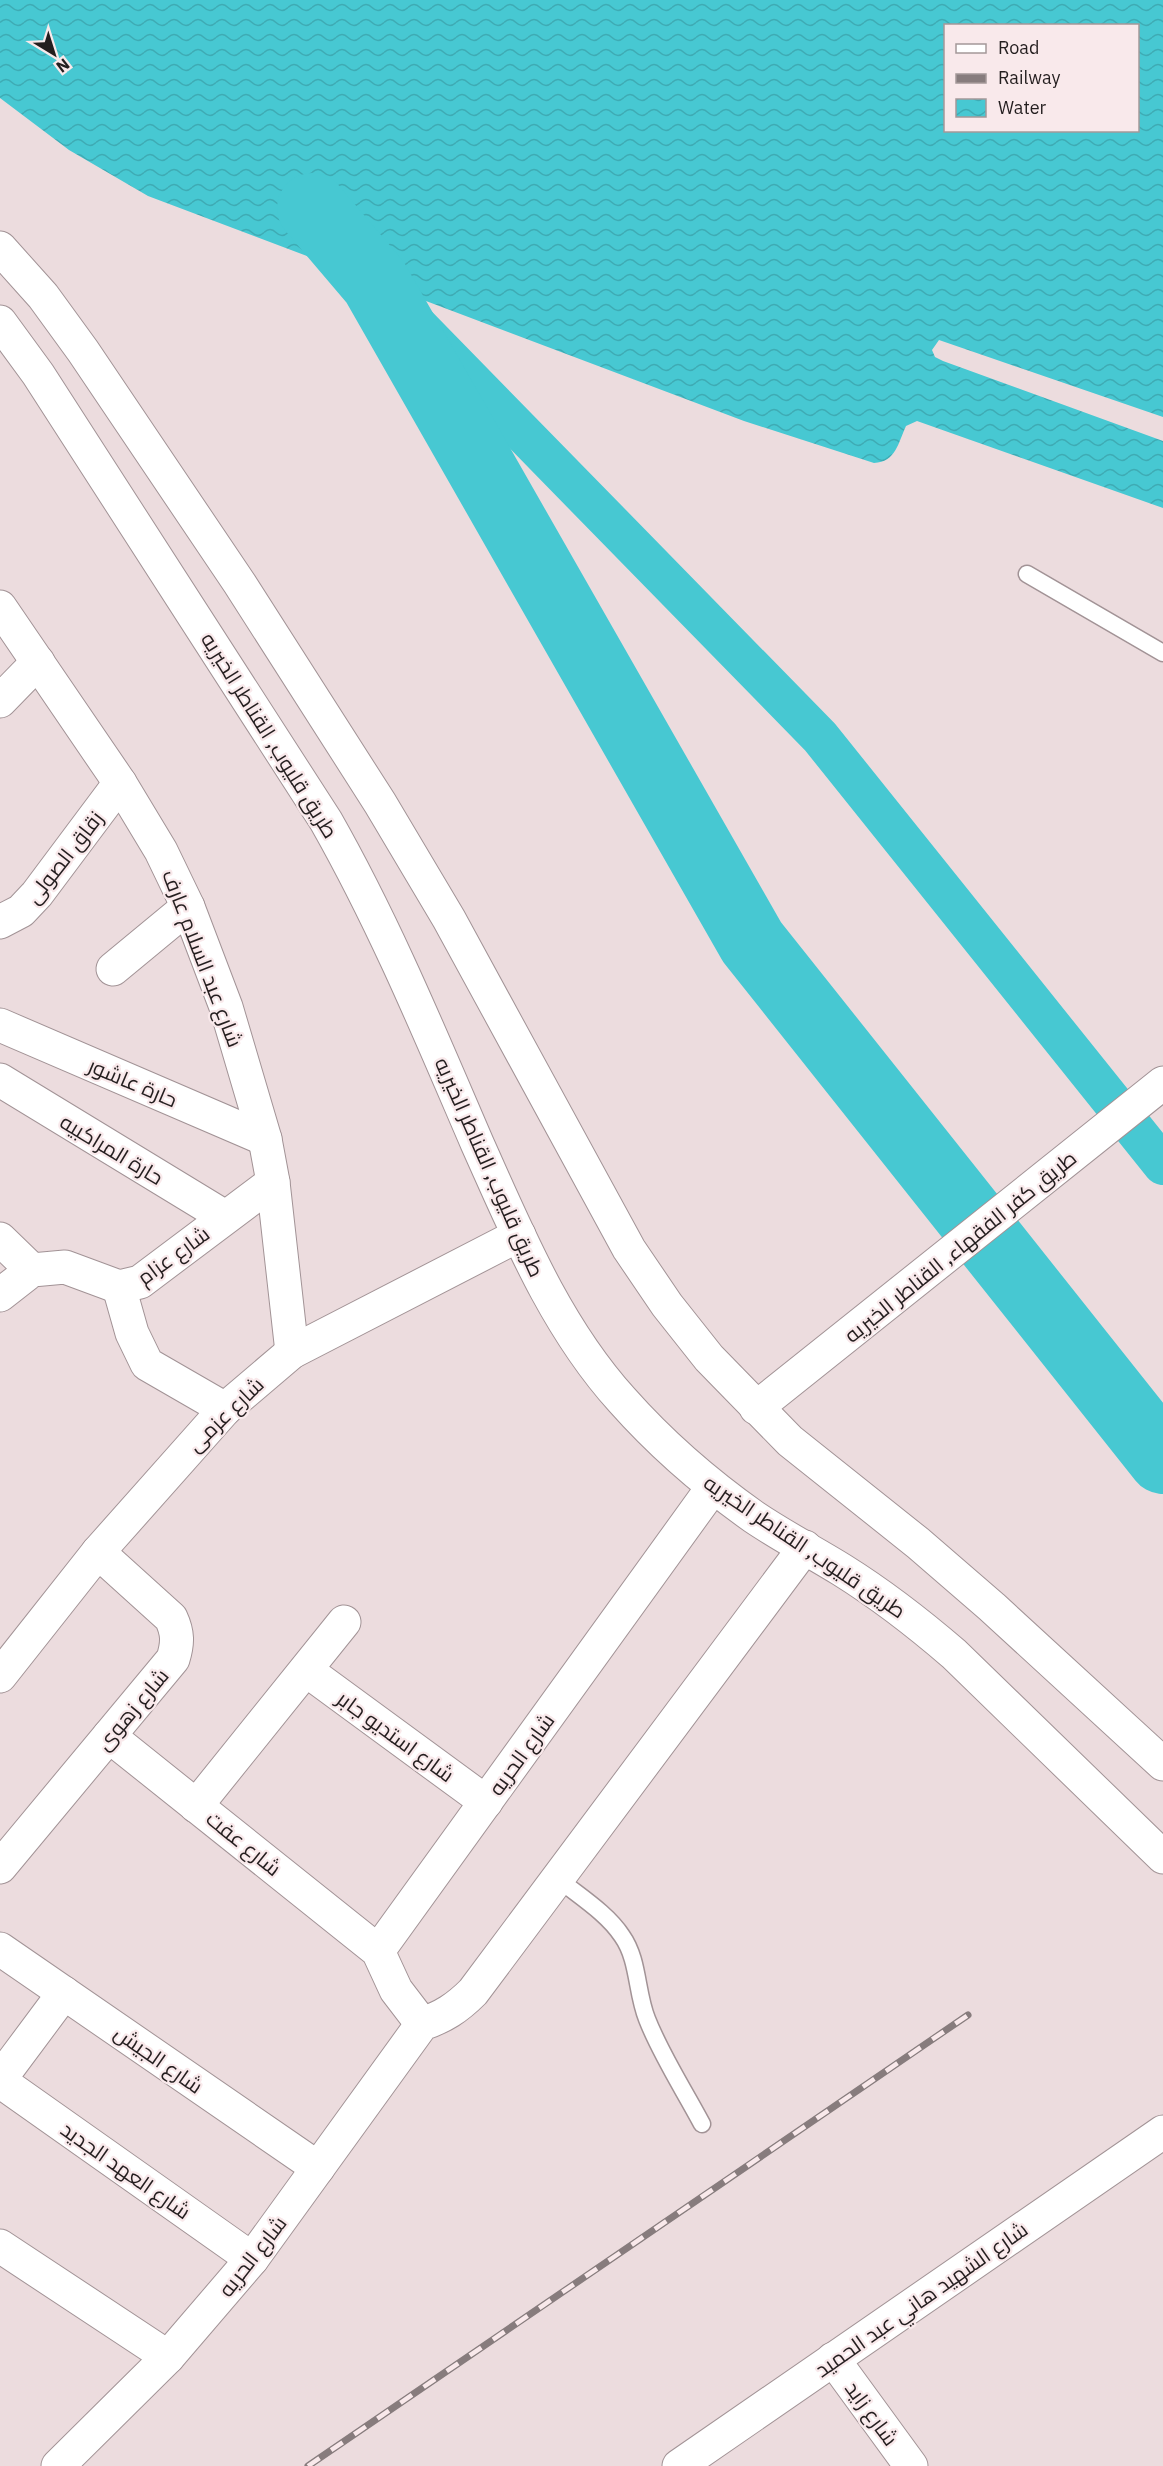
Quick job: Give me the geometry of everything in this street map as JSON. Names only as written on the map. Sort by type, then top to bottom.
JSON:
[{"type":"street","points":[[0,248],[43,296],[83,351],[240,584],[380,802],[438,900],[629,1249],[667,1305],[709,1358],[790,1441],[918,1543],[992,1606],[1163,1764]]},
{"type":"street","name":"طريق قليوب, القناطر الخيريه","points":[[0,322],[51,394],[326,821],[403,969],[519,1235],[547,1292],[581,1347],[620,1398],[664,1444],[713,1487],[757,1519],[882,1596],[919,1623],[954,1654],[1163,1857]]},
{"type":"street","name":"شارع عبد السلام عارف","points":[[0,607],[120,783],[161,851],[188,907],[226,1007],[266,1139],[292,1352]]},
{"type":"street","points":[[0,701],[38,662]]},
{"type":"street","name":"زقاق الصولى","points":[[0,921],[21,911],[37,894],[120,783]]},
{"type":"street","points":[[113,969],[188,907]]},
{"type":"street","name":"حارة عاشور","points":[[0,1025],[266,1139]]},
{"type":"street","name":"حارة المراكبيه","points":[[0,1080],[225,1217]]},
{"type":"street","name":"طريق كفر الفقهاء, القناطر الخيريه","points":[[756,1408],[1163,1083]]},
{"type":"street","name":"شارع عزام","points":[[32,1270],[65,1268],[119,1287],[140,1282],[273,1182]]},
{"type":"street","name":"شارع عزمى","points":[[0,1676],[98,1552],[225,1409],[292,1352],[519,1235]]},
{"type":"street","points":[[0,1239],[32,1270],[0,1296]]},
{"type":"street","points":[[119,1287],[132,1333],[147,1364],[225,1409]]},
{"type":"street","name":"شارع الحريه","points":[[378,1951],[713,1487]]},
{"type":"street","points":[[378,1951],[396,1990],[422,2024],[440,2018],[458,2007],[473,1992],[805,1547]]},
{"type":"street","name":"شارع زهوى","points":[[0,1867],[173,1659],[177,1646],[177,1631],[171,1618],[98,1552]]},
{"type":"street","points":[[196,1806],[345,1622]]},
{"type":"street","name":"شارع استديو جابر","points":[[306,1670],[486,1802]]},
{"type":"street","name":"شارع عفت","points":[[109,1736],[378,1951]]},
{"type":"street","name":"شارع الجيش","points":[[0,1949],[318,2168]]},
{"type":"street","points":[[0,2080],[64,1993]]},
{"type":"street","name":"شارع الحريه","points":[[58,2466],[168,2357],[252,2259],[422,2024]]},
{"type":"street","name":"شارع العهد الجديد","points":[[0,2080],[252,2259]]},
{"type":"street","name":"شارع الشهيد هاني عبد الحميد","points":[[679,2466],[1163,2132]]},
{"type":"street","points":[[0,2246],[168,2357]]},
{"type":"street","name":"شارع زايد","points":[[833,2359],[911,2466]]},
{"type":"lane","points":[[1027,574],[1163,653]]},
{"type":"lane","points":[[557,1878],[614,1925],[623,1937],[632,1954],[640,1999],[648,2021],[702,2124]]},
{"type":"water","points":[[0,0],[1163,0],[1163,417],[939,340],[932,350],[935,357],[943,361],[1163,441],[1163,508],[917,421],[906,426],[892,455],[881,462],[874,463],[744,421],[148,196],[69,150],[0,98]]},
{"type":"waterway","points":[[312,208],[375,282],[752,942],[1163,1459]]},
{"type":"waterway","points":[[375,282],[820,737],[1163,1165]]},
{"type":"railway","points":[[308,2466],[968,2015]]}]
